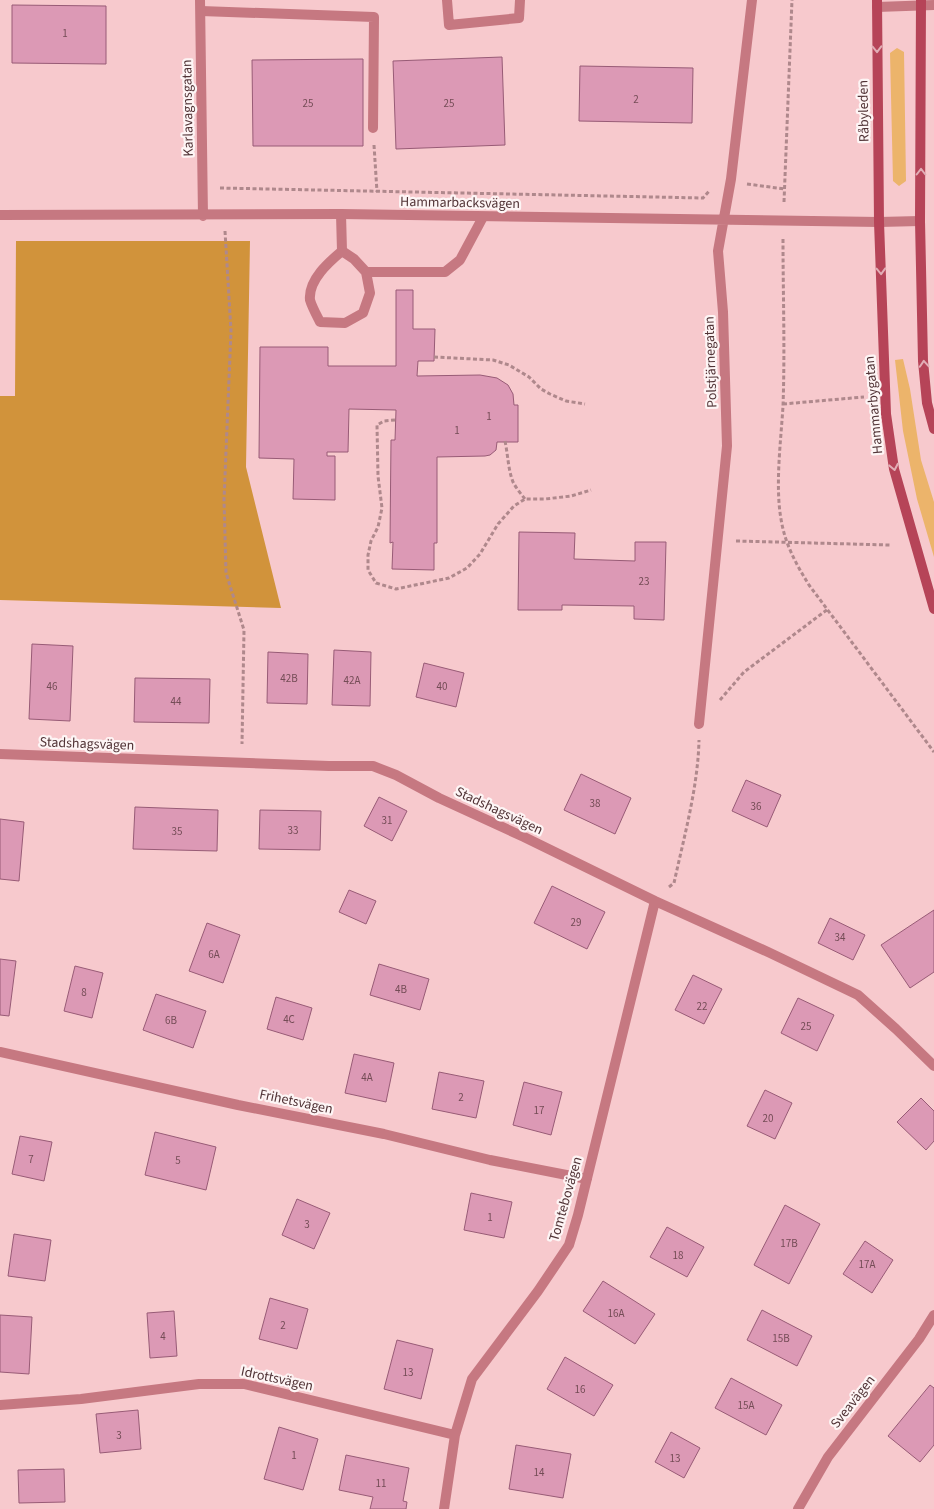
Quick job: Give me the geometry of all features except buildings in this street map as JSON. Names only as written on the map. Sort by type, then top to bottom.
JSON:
[{"type":"main road","points":[[921,2],[920,221],[923,361],[927,403],[934,429]]},
{"type":"main road","name":"Råbyleden","points":[[877,3],[879,222]]},
{"type":"main road","name":"Hammarbygatan","points":[[879,222],[886,414],[894,469],[934,610]]},
{"type":"street","name":"Karlavagnsgatan","points":[[200,0],[203,216]]},
{"type":"street","points":[[447,0],[449,25],[519,18],[520,0]]},
{"type":"street","name":"Polstjärnegatan","points":[[699,724],[727,446],[723,312],[718,251],[731,182],[752,0]]},
{"type":"street","points":[[877,3],[921,2],[934,5]]},
{"type":"street","points":[[201,11],[374,18],[373,128]]},
{"type":"street","points":[[341,214],[342,251]]},
{"type":"street","name":"Hammarbacksvägen","points":[[0,215],[203,216],[341,214],[920,221]]},
{"type":"street","points":[[366,272],[445,272],[460,260],[483,217]]},
{"type":"street","points":[[342,251],[354,259],[366,272],[370,293],[363,313],[346,323],[320,322],[310,300],[313,284],[325,266],[342,251]]},
{"type":"street","name":"Stadshagsvägen","points":[[0,754],[373,766],[396,774],[439,798],[655,901],[858,994],[934,1066]]},
{"type":"street","name":"Tomtebovägen","points":[[444,1509],[455,1435],[472,1379],[538,1291],[569,1245],[655,901]]},
{"type":"street","name":"Frihetsvägen","points":[[0,1052],[238,1105],[384,1134],[490,1160],[587,1179]]},
{"type":"street","name":"Sveavägen","points":[[798,1509],[828,1457],[919,1339],[934,1315]]},
{"type":"street","name":"Idrottsvägen","points":[[0,1405],[81,1399],[199,1384],[244,1384],[455,1435]]},
{"type":"path","points":[[373,128],[377,192]]},
{"type":"path","points":[[203,186],[377,192],[703,198],[717,181],[785,190]]},
{"type":"path","points":[[226,215],[225,242],[231,331],[224,510],[226,573],[244,630],[242,762]]},
{"type":"path","points":[[434,357],[493,360],[510,365],[550,394],[566,402],[585,404]]},
{"type":"path","points":[[864,397],[783,404],[778,491],[780,517],[787,542],[797,566],[934,752]]},
{"type":"path","points":[[395,420],[377,425],[378,476],[382,508],[378,527],[370,541],[368,556],[368,570],[376,583],[396,589],[449,578],[467,568],[480,554],[498,524],[514,506],[525,499],[554,498],[591,490]]},
{"type":"path","points":[[506,442],[509,468],[514,484],[525,499]]},
{"type":"path","points":[[718,539],[741,542],[890,544]]},
{"type":"path","points":[[655,901],[674,883],[689,813],[698,754],[699,724],[744,672],[828,609]]},
{"type":"shaded area","points":[[897,48],[904,52],[906,181],[899,186],[893,181],[890,53]]},
{"type":"shaded area","points":[[16,241],[250,241],[246,467],[281,608],[0,600],[0,396],[15,396]]},
{"type":"shaded area","points":[[903,359],[910,389],[921,460],[934,502],[934,557],[917,499],[903,431],[895,360]]}]
